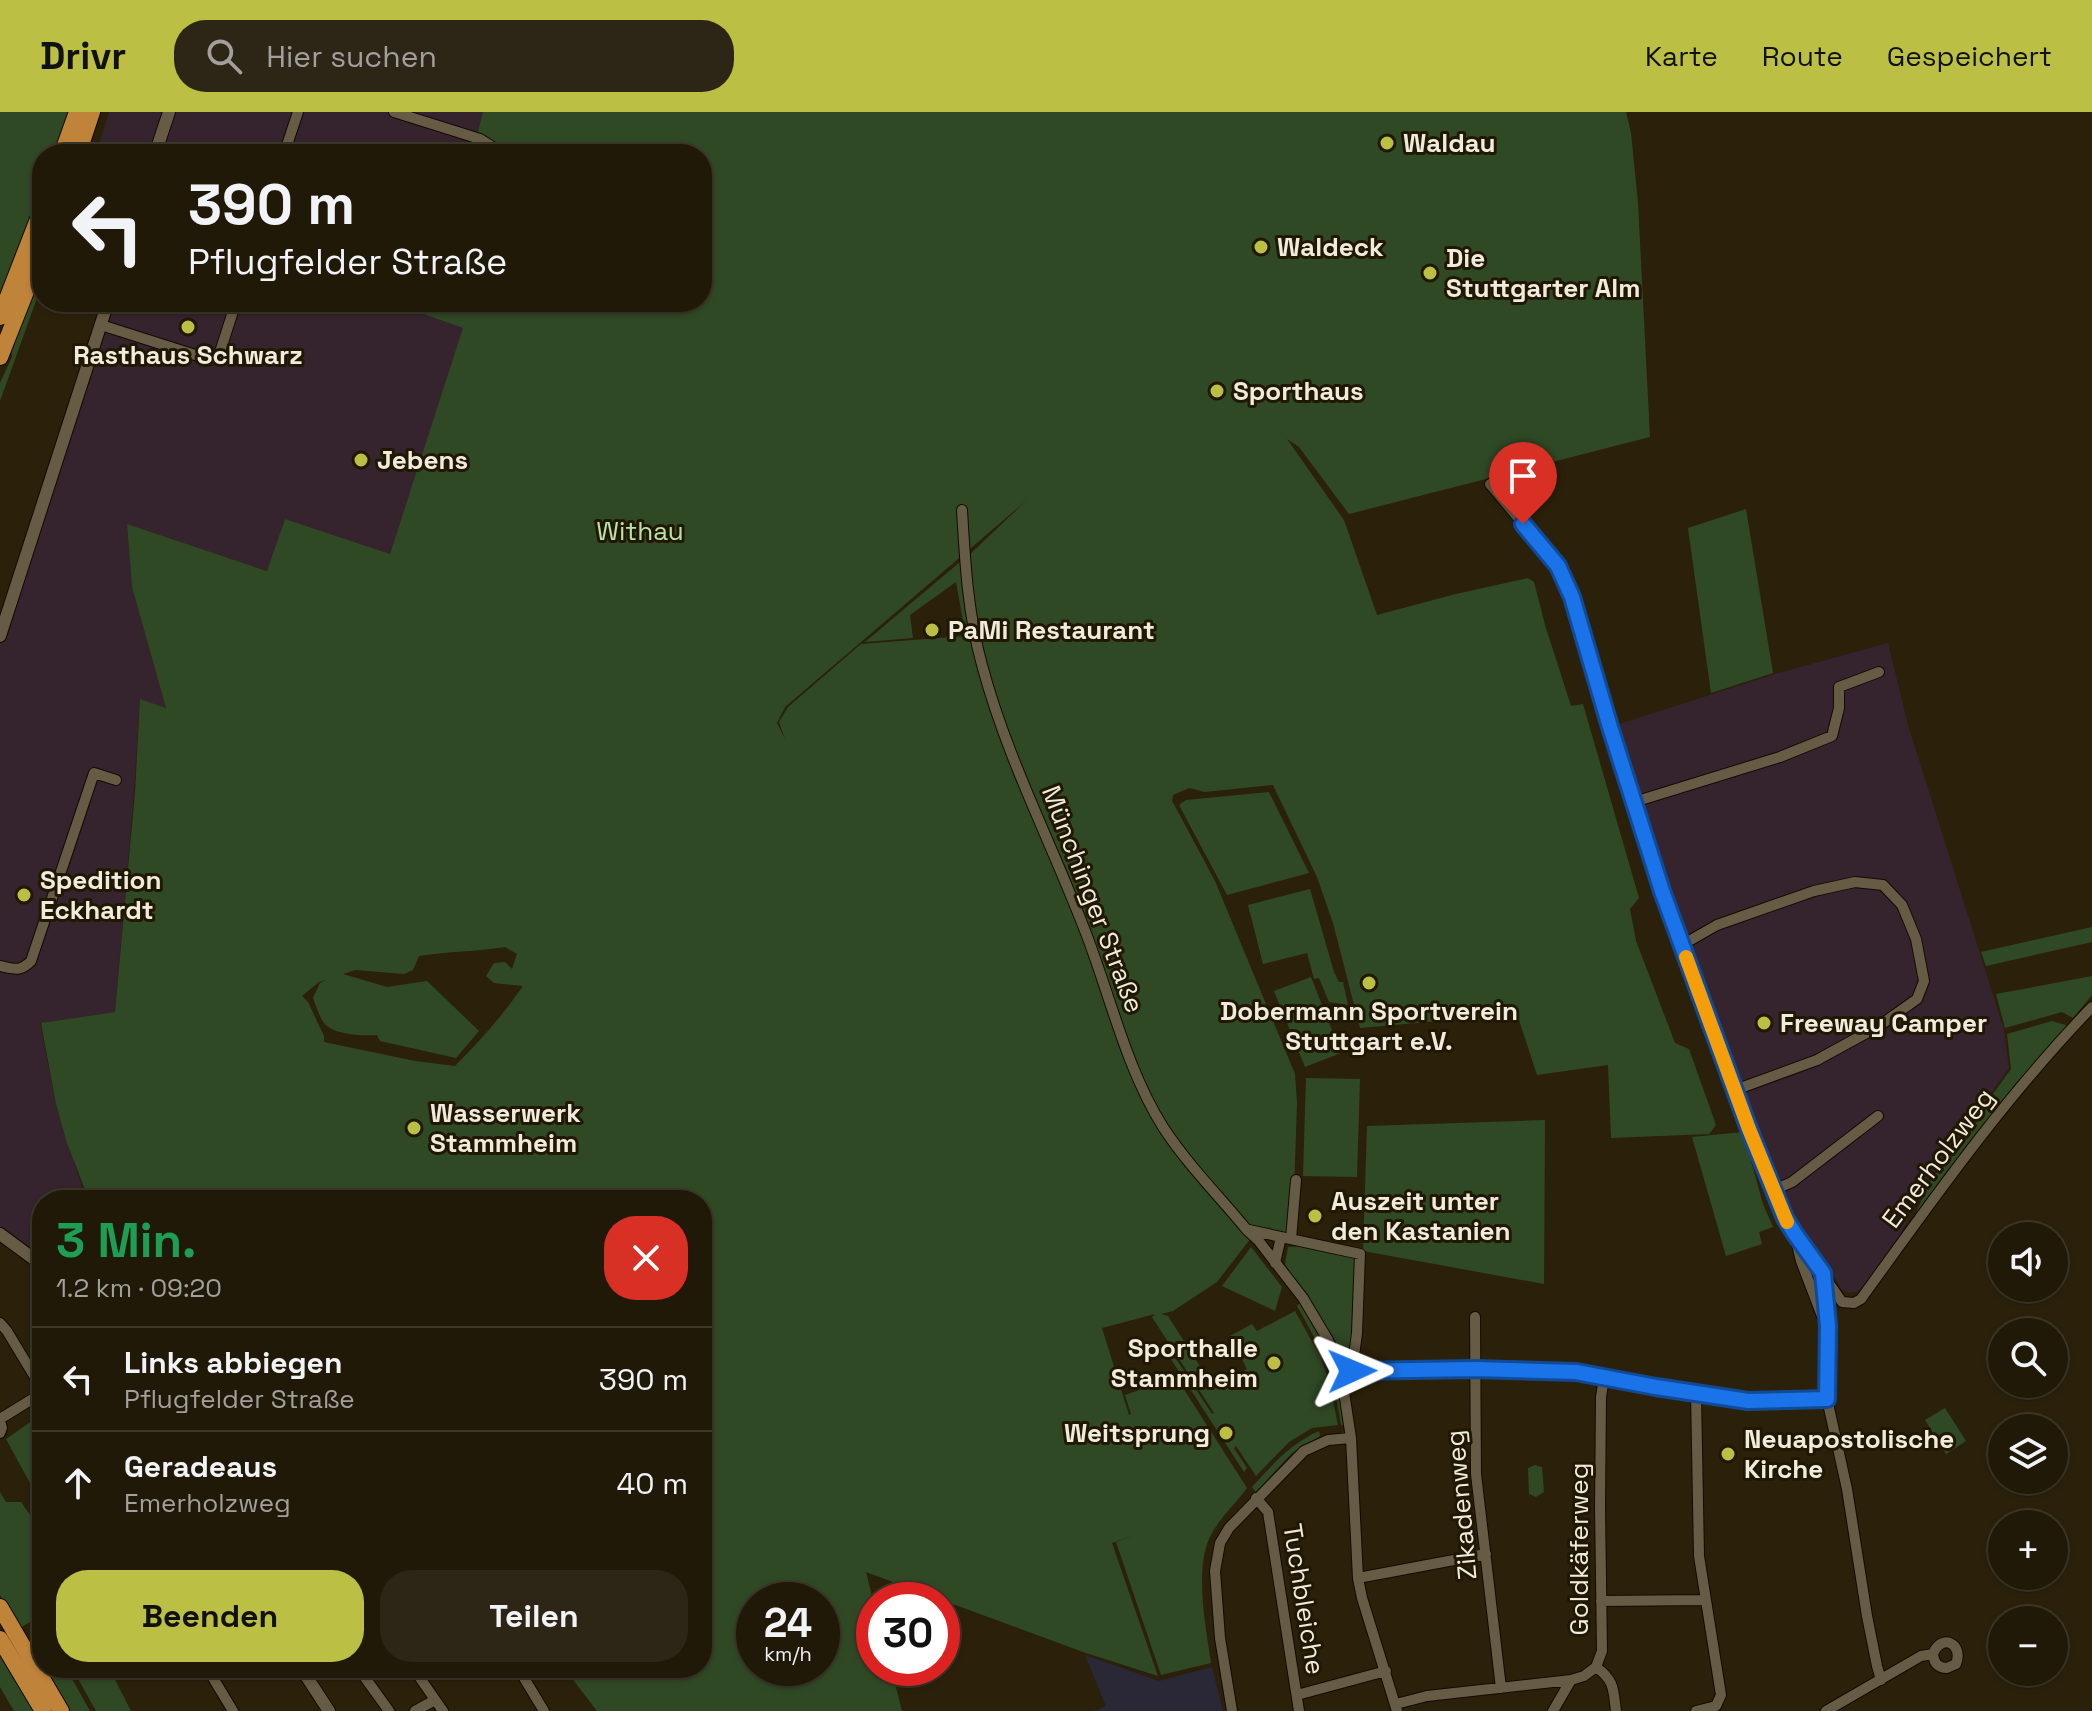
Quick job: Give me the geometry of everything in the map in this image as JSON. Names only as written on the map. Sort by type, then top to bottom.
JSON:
[{"type":"highway","points":[[66,144],[77,112]]},
{"type":"highway","points":[[81,144],[92,112]]},
{"type":"highway","points":[[0,317],[32,235]]},
{"type":"highway","points":[[0,357],[32,276]]},
{"type":"highway","points":[[0,1607],[32,1662]]},
{"type":"highway","points":[[0,1639],[43,1711]]},
{"type":"highway","points":[[42,1678],[61,1711]]},
{"type":"street","points":[[158,144],[169,112]]},
{"type":"street","points":[[287,144],[298,112]]},
{"type":"street","points":[[394,112],[488,144]]},
{"type":"street","points":[[0,636],[105,312]]},
{"type":"street","points":[[101,325],[211,360],[219,355],[233,312]]},
{"type":"street","name":"Emerholzweg","points":[[1490,484],[1558,566],[1572,597],[1662,891],[1735,1090],[1774,1190],[1795,1234],[1842,1302],[1854,1303],[1861,1299],[1977,1140],[2024,1081],[2092,1007]]},
{"type":"street","name":"Münchinger Straße","points":[[962,510],[965,567],[976,641],[988,686],[1015,761],[1075,905],[1141,1087],[1177,1146],[1258,1240],[1311,1312],[1340,1366],[1347,1373]]},
{"type":"street","points":[[1634,802],[1780,757],[1832,736],[1839,708],[1839,687],[1879,672]]},
{"type":"street","points":[[0,966],[24,969],[31,961],[94,773],[116,780]]},
{"type":"street","points":[[1682,945],[1717,925],[1814,891],[1855,882],[1883,885],[1902,905],[1916,939],[1924,981],[1917,999],[1879,1026],[1817,1060],[1735,1090]]},
{"type":"street","points":[[1774,1190],[1792,1182],[1878,1116]]},
{"type":"street","points":[[1275,1263],[1286,1238],[1296,1180]]},
{"type":"street","points":[[1247,1230],[1286,1238]]},
{"type":"street","points":[[0,1234],[32,1258]]},
{"type":"street","name":"Emerholzweg","points":[[1795,1234],[1828,1340]]},
{"type":"street","name":"Münchinger Straße","points":[[1286,1238],[1360,1254],[1357,1333],[1347,1373],[1358,1578],[1396,1708]]},
{"type":"street","name":"Emerholzweg","points":[[1823,1273],[1828,1340],[1827,1399],[1847,1489],[1867,1616],[1881,1680]]},
{"type":"street","name":"Zikadenweg","points":[[1475,1317],[1476,1474],[1501,1688]]},
{"type":"street","points":[[0,1323],[32,1374]]},
{"type":"street","points":[[1347,1373],[1475,1369],[1576,1372],[1748,1401],[1827,1399]]},
{"type":"street","name":"Goldkäferweg","points":[[1604,1378],[1601,1397],[1602,1651],[1596,1667],[1608,1676],[1616,1711]]},
{"type":"street","points":[[1696,1393],[1699,1556],[1721,1695],[1716,1706],[1696,1711]]},
{"type":"street","points":[[0,1433],[0,1420],[32,1398]]},
{"type":"street","points":[[1232,1711],[1215,1586],[1216,1556],[1220,1543],[1256,1498],[1304,1451],[1328,1440],[1351,1438]]},
{"type":"street","name":"Tuchbleiche","points":[[1256,1498],[1268,1512],[1299,1711]]},
{"type":"street","points":[[1358,1578],[1486,1554]]},
{"type":"street","points":[[1601,1601],[1706,1600]]},
{"type":"street","points":[[1832,1709],[1921,1656],[1933,1654]]},
{"type":"street","points":[[1396,1708],[1427,1696],[1571,1680],[1584,1676],[1596,1667]]},
{"type":"street","points":[[1297,1695],[1386,1671]]},
{"type":"street","points":[[213,1678],[233,1711]]},
{"type":"street","points":[[308,1678],[329,1711]]},
{"type":"street","points":[[365,1678],[389,1711]]},
{"type":"street","points":[[420,1678],[443,1711]]},
{"type":"street","points":[[524,1678],[544,1711]]},
{"type":"street","points":[[1553,1711],[1571,1680]]},
{"type":"street","points":[[415,1711],[435,1700]]},
{"type":"shaded area","points":[[109,112],[483,112],[475,144],[99,144]]},
{"type":"shaded area","points":[[98,312],[422,312],[464,328],[390,554],[285,519],[268,571],[127,524],[132,587],[166,708],[140,699],[115,1012],[40,1023],[56,1104],[83,1190],[32,1190],[32,1258],[0,1234],[0,615]]},
{"type":"shaded area","points":[[1888,643],[1908,725],[2004,1030],[2009,1068],[1927,1182],[1898,1238],[1863,1286],[1857,1292],[1849,1293],[1842,1290],[1825,1260],[1808,1251],[1785,1218],[1749,1129],[1610,727],[1775,674]]},
{"type":"shaded area","points":[[1085,1655],[1159,1681],[1212,1667],[1223,1711],[1094,1711],[1106,1706]]},
{"type":"green space","points":[[0,112],[69,112],[58,144],[32,144],[32,216],[0,300]]},
{"type":"green space","name":"Withau","points":[[483,112],[1626,112],[1638,203],[1650,437],[1349,514],[1299,447],[1287,439],[1344,520],[1377,615],[1528,578],[1534,582],[1571,706],[1583,704],[1639,898],[1630,909],[1636,941],[1675,1043],[1689,1049],[1716,1125],[1709,1134],[1611,1138],[1608,1065],[1537,1075],[1517,1014],[1360,1028],[1333,923],[1317,877],[1273,785],[1205,792],[1189,788],[1173,795],[1172,801],[1215,881],[1295,1074],[1297,1104],[1294,1190],[1287,1233],[1251,1238],[1217,1282],[1173,1311],[1161,1314],[1168,1316],[1213,1387],[1247,1369],[1230,1336],[1252,1324],[1257,1331],[1295,1311],[1320,1356],[1338,1425],[1312,1428],[1289,1442],[1256,1476],[1236,1446],[1234,1448],[1247,1468],[1244,1472],[1163,1347],[1167,1345],[1214,1413],[1152,1317],[1155,1314],[1102,1328],[1129,1415],[1125,1395],[1176,1377],[1247,1488],[1216,1527],[1206,1546],[1202,1597],[1211,1663],[1161,1675],[1116,1542],[1137,1534],[1112,1543],[1158,1676],[960,1607],[960,1582],[893,1582],[866,1572],[868,1582],[856,1582],[856,1686],[896,1686],[902,1711],[597,1711],[572,1678],[712,1678],[712,1190],[85,1190],[56,1104],[41,1023],[115,1012],[135,792],[140,699],[166,708],[132,587],[127,524],[267,571],[285,519],[390,554],[463,328],[421,312],[712,312],[712,144],[475,144]],"holes":[[[1027,500],[966,558],[979,635],[861,644],[788,707],[779,722],[785,739],[777,723],[785,707]],[[505,947],[517,954],[512,969],[505,962],[494,963],[486,976],[494,983],[523,986],[491,1028],[455,1066],[324,1042],[308,1002],[302,996],[319,982],[326,980],[320,983],[313,998],[328,1027],[349,1034],[377,1035],[380,1041],[456,1058],[479,1031],[427,981],[387,987],[343,974],[355,970],[404,974],[413,970],[419,956],[441,953]]]},
{"type":"green space","points":[[32,296],[32,312],[0,401],[0,383]]},
{"type":"green space","points":[[1746,509],[1773,673],[1711,693],[1688,528]]},
{"type":"green space","points":[[960,562],[969,627],[964,627],[956,582],[910,615],[913,638],[865,642]]},
{"type":"green space","points":[[1269,792],[1309,873],[1227,895],[1179,805],[1186,800]]},
{"type":"green space","points":[[1310,889],[1334,972],[1339,982],[1343,982],[1348,1005],[1329,1002],[1319,978],[1314,979],[1307,953],[1263,964],[1248,905]]},
{"type":"green space","points":[[2092,927],[2092,942],[1986,966],[1981,952]]},
{"type":"green space","points":[[2092,976],[2092,995],[2073,1018],[2062,1012],[2005,1028],[1996,994]]},
{"type":"green space","points":[[1311,977],[1341,1053],[1305,1067],[1274,991]]},
{"type":"green space","points":[[2052,1021],[2069,1026],[2016,1083],[1916,1213],[1929,1183],[2011,1069],[2007,1034]]},
{"type":"green space","points":[[1306,1078],[1360,1079],[1357,1177],[1303,1176]]},
{"type":"green space","points":[[1545,1120],[1544,1284],[1363,1251],[1367,1126]]},
{"type":"green space","points":[[1743,1132],[1763,1204],[1773,1227],[1759,1232],[1762,1244],[1726,1256],[1692,1137]]},
{"type":"green space","points":[[1309,1246],[1355,1256],[1351,1359],[1340,1358],[1285,1264],[1288,1247]]},
{"type":"green space","points":[[1251,1247],[1282,1287],[1275,1311],[1222,1286]]},
{"type":"green space","points":[[1301,1302],[1322,1340],[1336,1375],[1346,1425],[1341,1425],[1326,1363],[1297,1306]]},
{"type":"green space","points":[[1945,1408],[1966,1441],[1946,1454],[1925,1420]]},
{"type":"green space","points":[[32,1421],[32,1484],[31,1485],[6,1439]]},
{"type":"green space","points":[[1319,1431],[1320,1436],[1291,1454],[1256,1492],[1252,1487],[1275,1463],[1299,1442]]},
{"type":"green space","points":[[1535,1465],[1542,1467],[1544,1492],[1536,1497],[1529,1494],[1528,1468]]},
{"type":"green space","points":[[0,1492],[6,1502],[21,1502],[32,1518],[32,1621],[20,1628],[0,1595]]},
{"type":"green space","points":[[0,1653],[34,1711],[14,1711],[0,1687]]},
{"type":"green space","points":[[50,1678],[72,1678],[90,1711],[68,1711]]},
{"type":"green space","points":[[78,1678],[114,1678],[131,1711],[96,1711]]},
{"type":"slow traffic","points":[[1686,957],[1787,1222]]},
{"type":"place","name":"Waldau","points":[[1387,143]]},
{"type":"place","name":"Waldeck","points":[[1261,247]]},
{"type":"place","name":"Die Stuttgarter Alm","points":[[1430,273]]},
{"type":"place","name":"Rasthaus Schwarz","points":[[188,327]]},
{"type":"place","name":"Sporthaus","points":[[1217,391]]},
{"type":"place","name":"Jebens","points":[[361,460]]},
{"type":"place","name":"PaMi Restaurant","points":[[932,630]]},
{"type":"place","name":"Spedition Eckhardt","points":[[24,895]]},
{"type":"place","name":"Dobermann Sportverein Stuttgart e.V.","points":[[1369,983]]},
{"type":"place","name":"Freeway Camper","points":[[1764,1023]]},
{"type":"place","name":"Wasserwerk Stammheim","points":[[414,1128]]},
{"type":"place","name":"Auszeit unter den Kastanien","points":[[1315,1216]]},
{"type":"place","name":"Sporthalle Stammheim","points":[[1274,1363]]},
{"type":"place","name":"Weitsprung","points":[[1226,1433]]},
{"type":"place","name":"Neuapostolische Kirche","points":[[1728,1454]]},
{"type":"route","points":[[1352,1371],[1475,1369],[1576,1372],[1748,1401],[1827,1399],[1828,1326],[1823,1273],[1785,1218],[1735,1090],[1662,891],[1572,597],[1558,566],[1523,524]]}]
